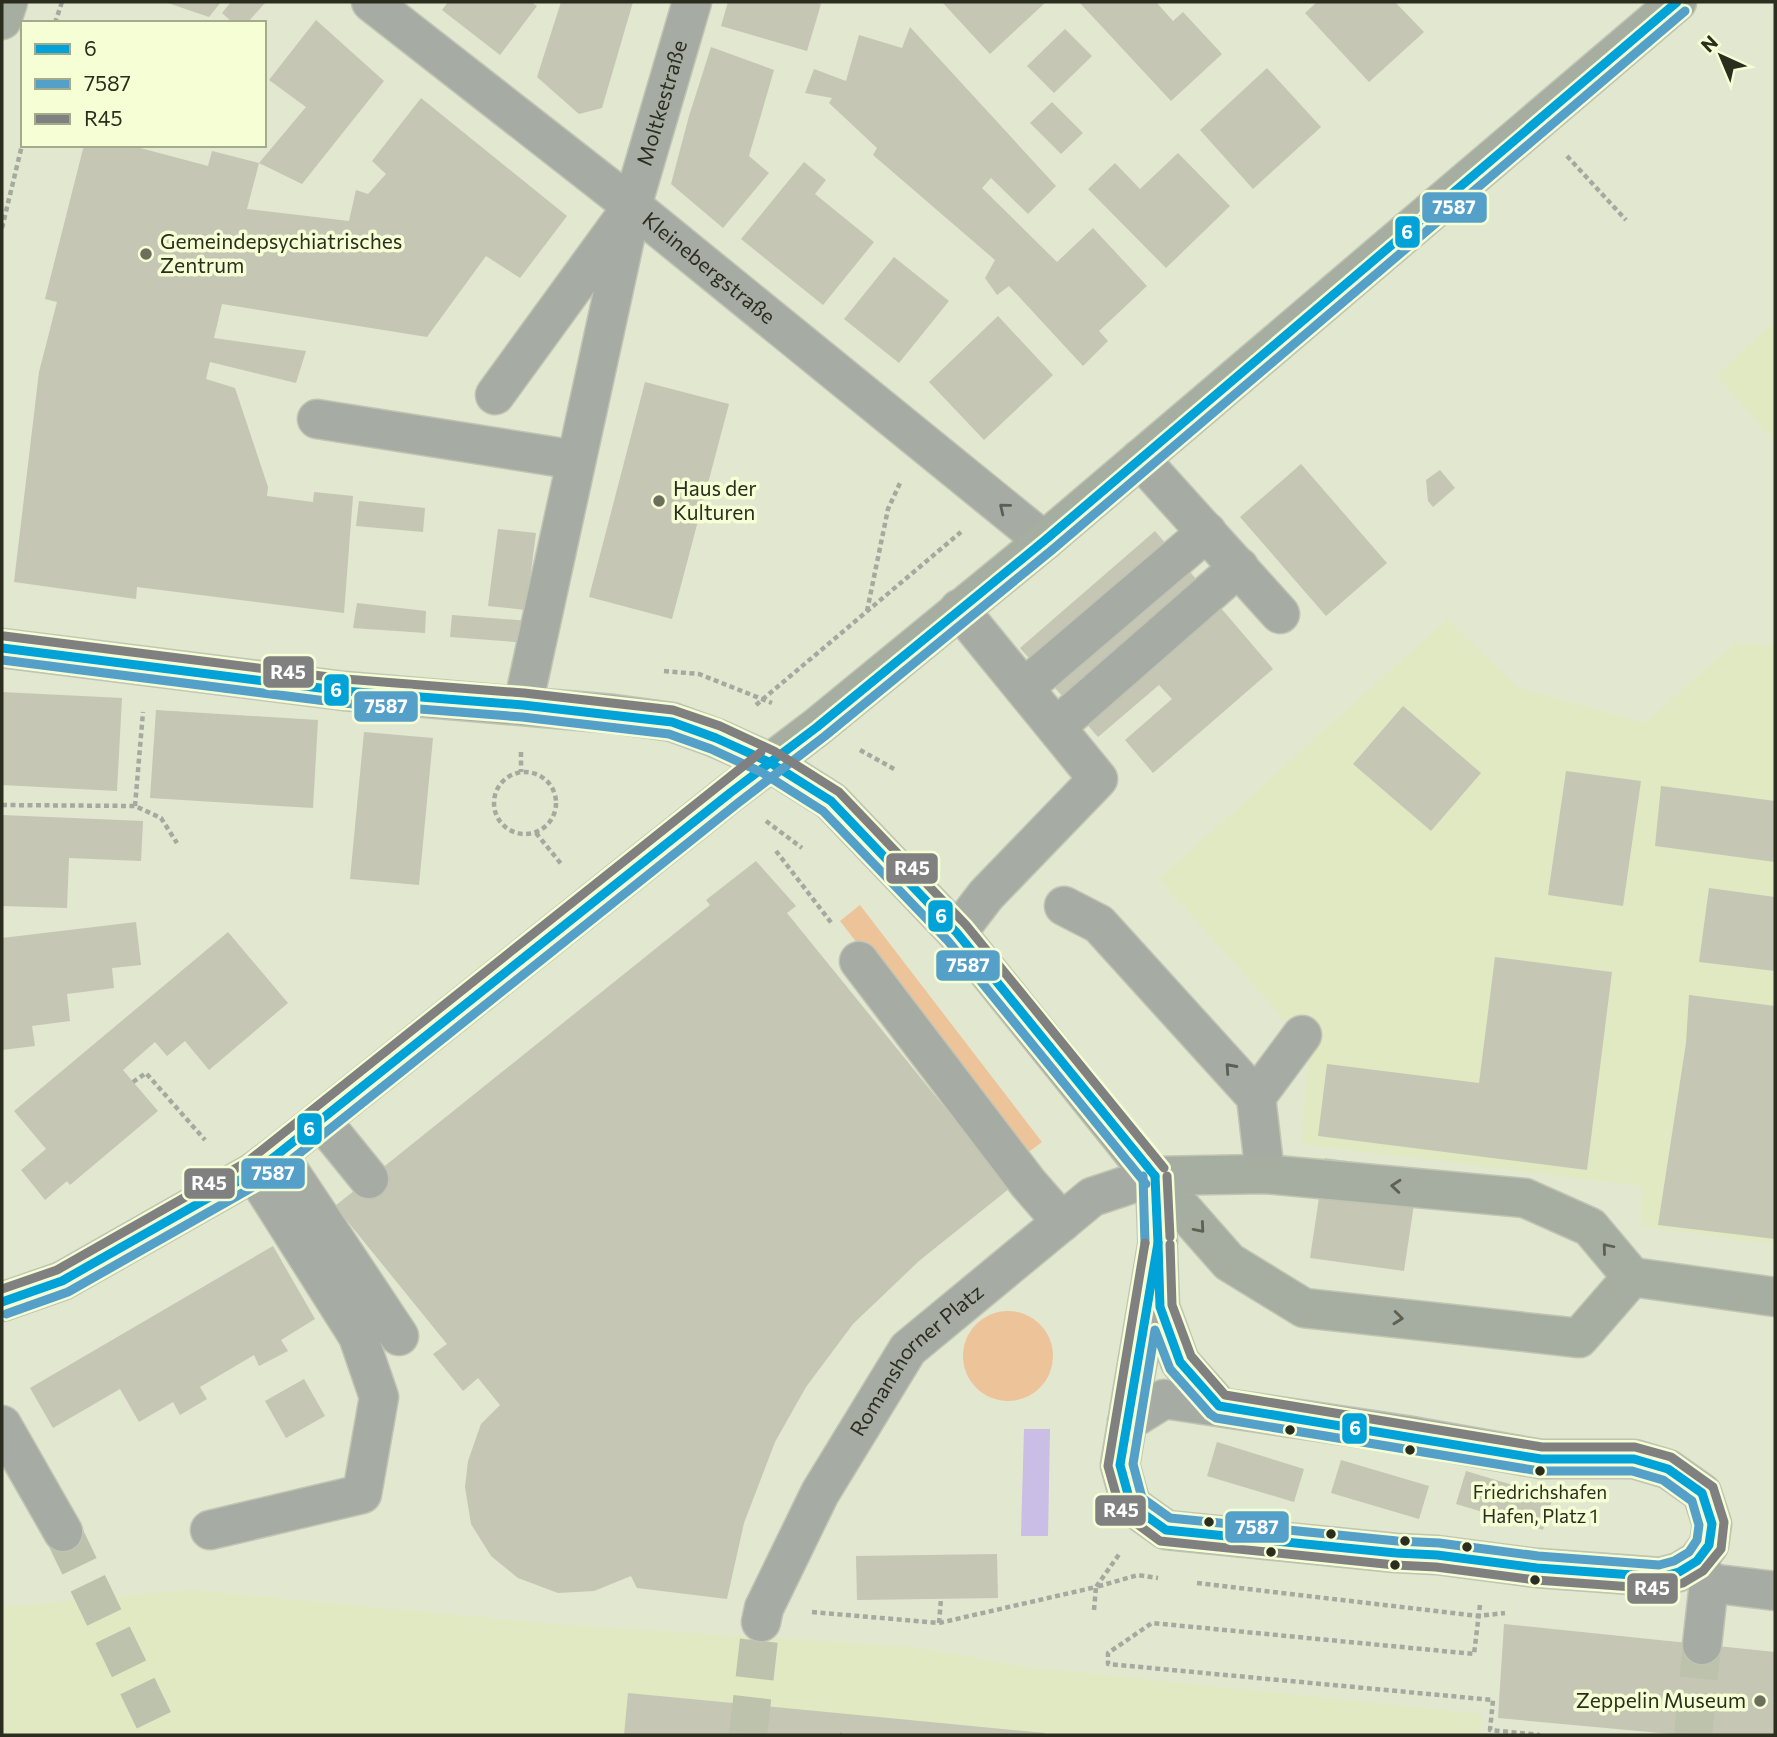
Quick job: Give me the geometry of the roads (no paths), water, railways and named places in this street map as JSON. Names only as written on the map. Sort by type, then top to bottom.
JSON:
[{"type":"main road","points":[[2,20],[8,2]]},
{"type":"main road","points":[[2,1302],[62,1281],[266,1163],[769,762],[817,727],[1044,541],[1677,2]]},
{"type":"main road","points":[[2,648],[344,691],[523,705],[672,722],[769,762],[831,801],[957,933],[1155,1176],[1229,1262],[1304,1308],[1579,1338],[1632,1277],[1775,1297]]},
{"type":"main road","name":"Romanshorner Platz","points":[[1155,1176],[1265,1174],[1525,1198],[1590,1227],[1632,1277]]},
{"type":"street","name":"Kleinebergstraße","points":[[371,2],[632,206],[1044,541]]},
{"type":"street","name":"Moltkestraße","points":[[523,705],[632,206],[692,2]]},
{"type":"street","points":[[495,395],[632,206]]},
{"type":"street","points":[[317,419],[576,460]]},
{"type":"street","points":[[1140,459],[1280,614]]},
{"type":"street","points":[[1024,688],[1207,532]]},
{"type":"street","points":[[1056,727],[1239,567]]},
{"type":"street","points":[[957,933],[986,895],[1098,779],[959,609]]},
{"type":"street","points":[[1064,906],[1099,924],[1256,1097],[1265,1174]]},
{"type":"street","points":[[859,961],[1028,1184],[1062,1222]]},
{"type":"street","points":[[1256,1097],[1302,1035]]},
{"type":"street","points":[[321,1120],[369,1179]]},
{"type":"street","points":[[266,1163],[399,1336]]},
{"type":"street","points":[[210,1530],[362,1494],[379,1397],[358,1336],[266,1163]]},
{"type":"street","points":[[1155,1176],[1160,1307],[1180,1363],[1219,1406]]},
{"type":"street","name":"Romanshorner Platz","points":[[763,1615],[820,1493],[908,1349],[1092,1198],[1155,1176]]},
{"type":"street","points":[[1158,1241],[1120,1465],[1131,1504],[1166,1530],[1437,1555],[1537,1568],[1660,1577],[1679,1572],[1703,1572],[1775,1591]]},
{"type":"street","points":[[1127,1422],[1164,1399],[1541,1459],[1634,1459],[1668,1469],[1702,1493],[1712,1524],[1703,1572],[1702,1645]]},
{"type":"street","points":[[2,1425],[63,1532]]},
{"type":"tunnel","points":[[63,1532],[161,1735]]},
{"type":"tunnel","points":[[748,1735],[761,1622]]},
{"type":"tunnel","points":[[1693,1735],[1702,1645]]},
{"type":"place","name":"Gemeindepsychiatrisches Zentrum","points":[[146,254]]},
{"type":"place","name":"Haus der Kulturen","points":[[659,501]]},
{"type":"place","name":"Friedrichshafen Hafen, Platz 1","points":[[1540,1471]]},
{"type":"place","name":"Zeppelin Museum","points":[[1760,1701]]}]
